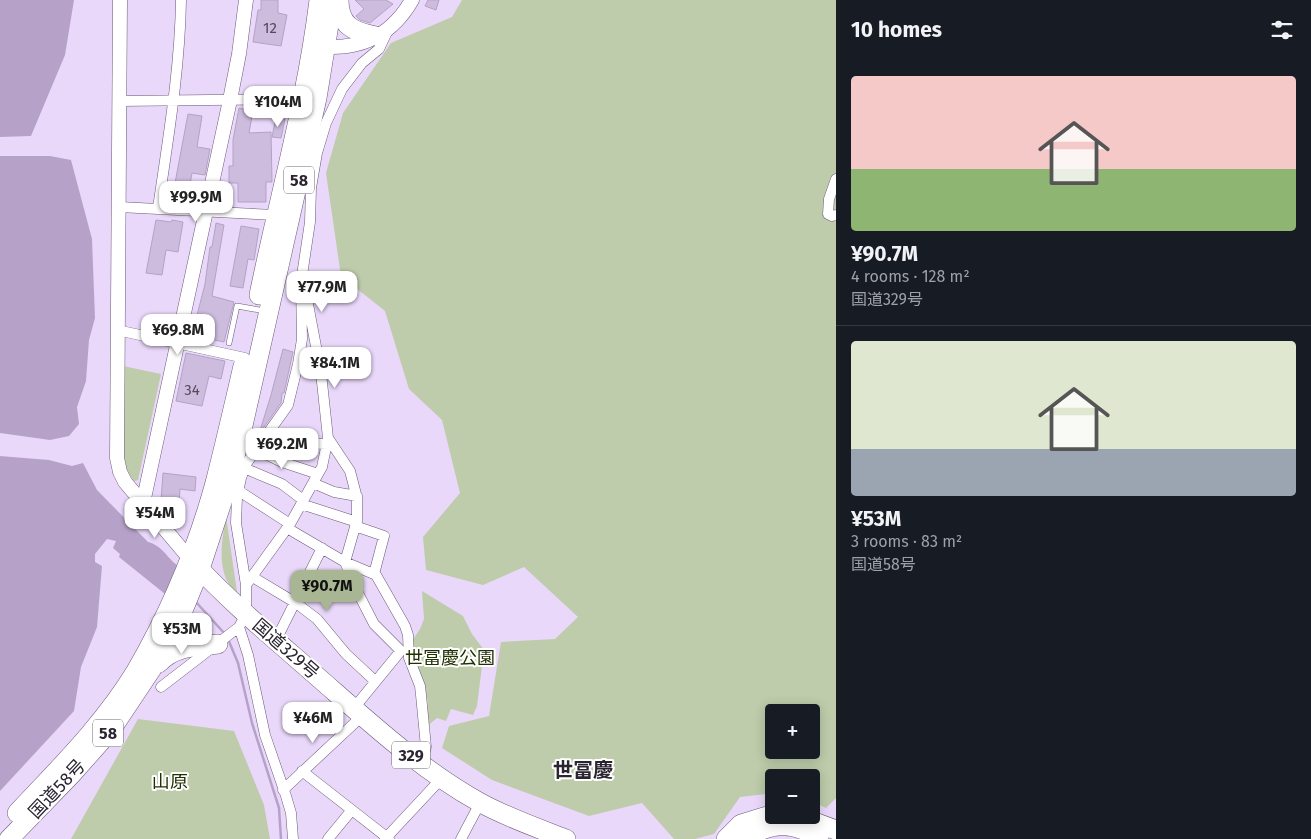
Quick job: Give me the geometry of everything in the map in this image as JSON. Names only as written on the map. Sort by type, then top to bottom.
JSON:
[{"type":"highway","name":"国道58号","points":[[192,572],[245,358],[262,311],[309,135],[319,46],[319,0]]},
{"type":"highway","name":"国道58号","points":[[0,831],[75,751],[107,712],[135,672],[178,606],[226,490],[240,439],[262,311],[275,215],[302,99],[333,0]]},
{"type":"highway","points":[[339,0],[339,9],[344,20],[354,31],[361,34],[382,32]]},
{"type":"highway","name":"国道329号","points":[[192,572],[243,620],[276,640],[358,712],[441,779],[480,802],[566,839]]},
{"type":"highway","name":"国道58号","points":[[9,839],[71,775],[155,680],[171,640],[178,606]]},
{"type":"highway","points":[[155,680],[164,658],[171,652],[218,644]]},
{"type":"highway","points":[[726,839],[741,824],[765,817]]},
{"type":"highway","points":[[820,824],[836,830]]},
{"type":"highway","points":[[746,839],[761,830],[777,825],[794,826],[819,839]]},
{"type":"street","points":[[120,0],[120,268],[117,330],[117,458],[120,472],[125,482],[143,503],[192,572]]},
{"type":"street","points":[[158,208],[173,101],[181,20],[181,0]]},
{"type":"street","points":[[143,503],[230,100],[239,54],[246,0]]},
{"type":"street","points":[[319,46],[344,47],[360,44],[382,32],[406,9],[412,0]]},
{"type":"street","points":[[294,839],[290,814],[265,734],[248,655],[243,620],[248,580],[236,522],[237,497],[244,468],[255,449],[288,405],[302,340],[301,282],[310,222],[311,188],[317,153],[326,122],[347,82],[362,63],[379,49],[382,32]]},
{"type":"street","points":[[120,101],[302,99]]},
{"type":"street","points":[[836,180],[827,207],[828,214],[836,215]]},
{"type":"street","points":[[119,207],[275,215]]},
{"type":"street","points":[[248,580],[289,526],[322,467],[327,441],[321,374],[308,304],[301,292]]},
{"type":"street","points":[[117,330],[245,358]]},
{"type":"street","points":[[299,358],[317,356]]},
{"type":"street","points":[[266,434],[291,443],[327,441]]},
{"type":"street","points":[[283,790],[358,712],[375,682],[399,653],[399,649],[374,624],[345,562],[356,524],[357,496],[350,472],[327,441]]},
{"type":"street","points":[[255,449],[315,479],[334,492],[357,496]]},
{"type":"street","points":[[244,468],[282,484],[302,502],[384,536],[374,574]]},
{"type":"street","points":[[239,491],[322,548],[345,562],[376,576],[405,626],[408,635],[409,658],[420,686],[421,695],[426,748],[421,763]]},
{"type":"street","points":[[276,640],[322,548]]},
{"type":"street","points":[[350,574],[360,569]]},
{"type":"street","points":[[248,580],[296,603],[317,619],[346,654],[375,682]]},
{"type":"street","points":[[218,644],[243,620]]},
{"type":"street","points":[[302,771],[387,839],[441,779]]},
{"type":"street","points":[[461,839],[480,802]]},
{"type":"street","points":[[328,839],[351,811]]},
{"type":"lane","points":[[229,343],[237,306],[262,311]]},
{"type":"green space","points":[[462,0],[836,0],[836,798],[826,808],[820,805],[820,769],[765,769],[765,794],[740,797],[714,834],[695,839],[674,839],[642,803],[589,816],[492,780],[442,748],[449,726],[489,716],[501,642],[555,639],[578,617],[524,567],[483,585],[426,570],[423,537],[460,493],[442,420],[409,389],[385,311],[341,276],[326,173],[343,113],[391,43],[452,17]]},
{"type":"green space","points":[[123,366],[161,374],[138,480],[134,481],[126,469],[124,459]]},
{"type":"green space","points":[[226,516],[236,593],[229,585],[223,566],[222,546]]},
{"type":"green space","name":"世冨慶公園","points":[[422,591],[463,616],[472,634],[484,650],[477,706],[473,715],[451,709],[446,721],[437,718],[426,727],[428,704],[424,683],[413,655],[412,641],[424,619]]},
{"type":"green space","name":"山原","points":[[138,719],[234,731],[264,805],[270,839],[71,839]]},
{"type":"shaded area","points":[[0,0],[74,0],[65,55],[31,136],[0,137]]},
{"type":"shaded area","points":[[0,156],[50,156],[71,160],[92,239],[95,318],[89,340],[86,381],[77,407],[79,424],[69,436],[50,440],[0,433]]},
{"type":"shaded area","points":[[0,456],[49,460],[72,466],[83,463],[97,490],[148,542],[161,549],[177,565],[165,594],[119,557],[120,554],[113,548],[116,541],[107,539],[95,554],[95,562],[102,566],[97,627],[81,667],[74,711],[0,791]]},
{"type":"building","points":[[261,0],[278,0],[278,13],[287,15],[281,46],[253,42],[258,10],[261,10]]},
{"type":"building","points":[[355,0],[386,0],[393,4],[370,23],[360,20],[356,16],[364,9]]},
{"type":"building","points":[[428,0],[439,0],[436,10],[425,6]]},
{"type":"building","points":[[239,108],[253,111],[249,133],[271,132],[272,182],[266,182],[266,202],[238,202],[238,183],[229,183],[229,166],[233,166],[233,140]]},
{"type":"building","points":[[188,114],[202,116],[197,147],[210,149],[205,175],[192,173],[187,202],[172,199]]},
{"type":"building","points":[[276,117],[285,119],[281,138],[272,137]]},
{"type":"building","points":[[156,220],[183,222],[178,252],[166,250],[162,275],[146,273]]},
{"type":"building","points":[[216,223],[224,225],[212,296],[234,302],[224,342],[192,335],[205,284],[210,247],[212,247]]},
{"type":"building","points":[[241,226],[259,229],[254,260],[248,259],[243,288],[230,286]]},
{"type":"building","points":[[283,349],[293,352],[284,393],[282,393],[281,403],[259,434],[271,395]]},
{"type":"building","points":[[186,353],[225,361],[221,379],[209,376],[202,406],[176,401]]},
{"type":"building","points":[[163,473],[196,477],[195,491],[180,489],[179,502],[161,501]]},
{"type":"waterway","points":[[195,601],[225,634]]},
{"type":"waterway","points":[[228,639],[238,663],[252,723],[279,808],[281,839]]},
{"type":"district","name":"世冨慶","points":[[583,770]]}]
